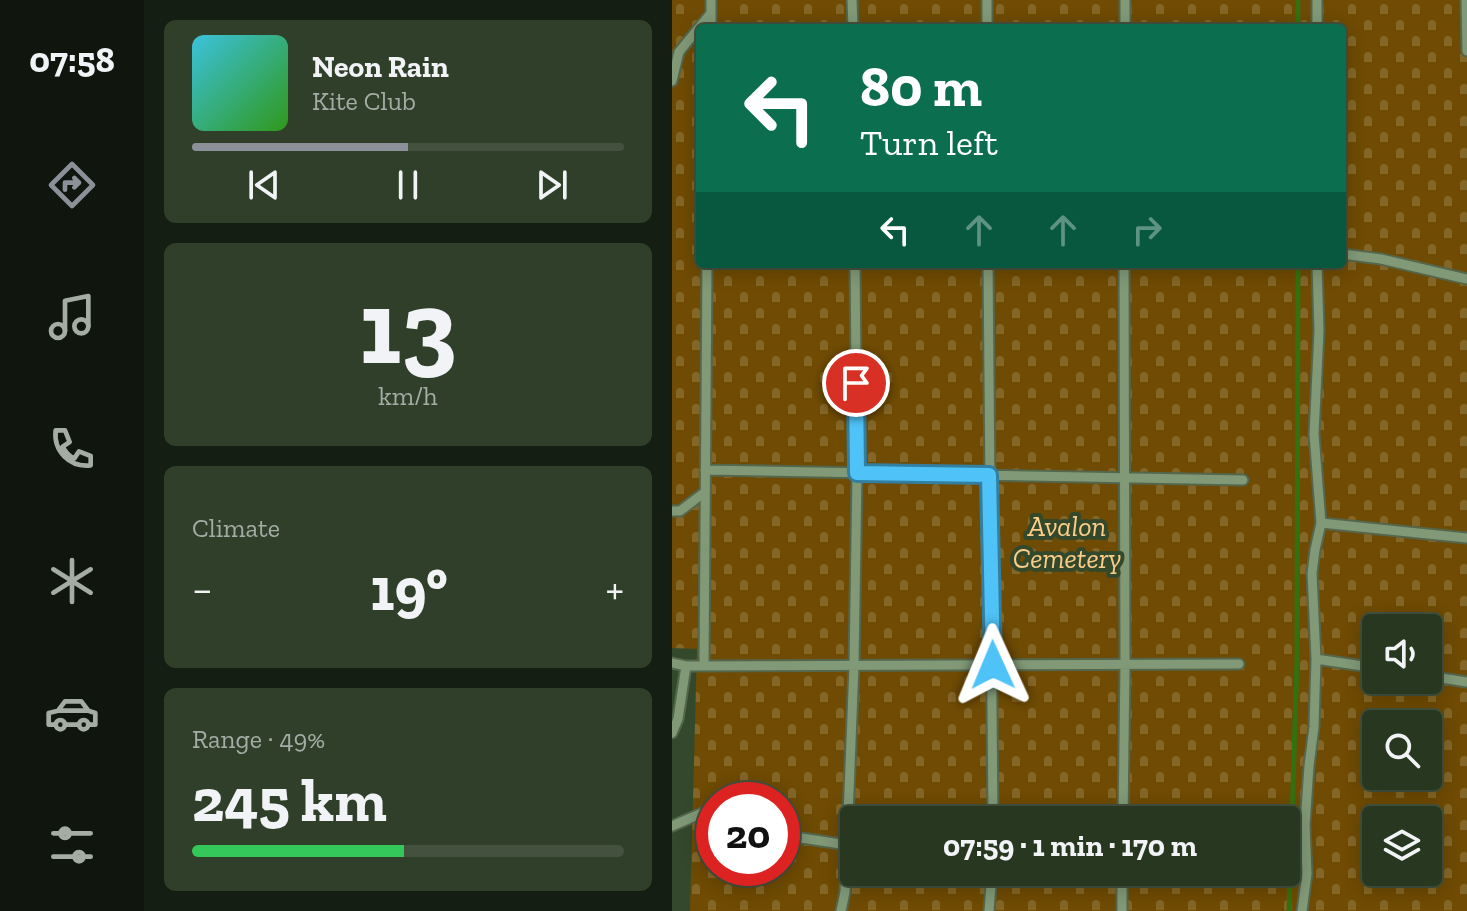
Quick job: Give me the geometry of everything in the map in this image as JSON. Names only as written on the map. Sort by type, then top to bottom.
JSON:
[{"type":"lane","points":[[711,0],[711,24]]},
{"type":"lane","points":[[852,0],[853,24]]},
{"type":"lane","points":[[987,0],[987,24]]},
{"type":"lane","points":[[1125,0],[1125,24]]},
{"type":"lane","points":[[1317,0],[1317,24]]},
{"type":"lane","points":[[1466,0],[1467,51]]},
{"type":"lane","points":[[702,24],[711,13]]},
{"type":"lane","points":[[672,81],[679,52],[696,31]]},
{"type":"lane","points":[[1346,255],[1381,259],[1467,279]]},
{"type":"lane","points":[[704,666],[707,268]]},
{"type":"lane","points":[[851,806],[857,473],[855,268]]},
{"type":"lane","points":[[988,268],[993,806]]},
{"type":"lane","points":[[1123,806],[1124,268]]},
{"type":"lane","points":[[1302,911],[1307,874],[1305,825],[1314,727],[1316,659],[1312,573],[1321,523],[1314,434],[1319,331],[1317,268]]},
{"type":"lane","points":[[705,470],[1243,480]]},
{"type":"lane","points":[[672,511],[680,511],[705,492]]},
{"type":"lane","points":[[1321,523],[1467,538]]},
{"type":"lane","points":[[1316,659],[1362,666]]},
{"type":"lane","points":[[672,663],[686,666],[1239,664]]},
{"type":"lane","points":[[672,733],[678,719],[686,666]]},
{"type":"lane","points":[[1442,678],[1467,682]]},
{"type":"lane","points":[[672,826],[696,816]]},
{"type":"lane","points":[[800,838],[840,844]]},
{"type":"lane","points":[[841,911],[846,886]]},
{"type":"lane","points":[[989,911],[991,886]]},
{"type":"lane","points":[[1122,886],[1122,911]]},
{"type":"green space","name":"Avalon Cemetery","points":[[672,0],[1467,0],[1467,911],[690,911],[697,649],[672,648]]},
{"type":"waterway","points":[[1298,0],[1298,24]]},
{"type":"waterway","points":[[1289,911],[1297,661],[1298,268]]},
{"type":"route","points":[[856,383],[857,473],[989,475],[993,665]]}]
